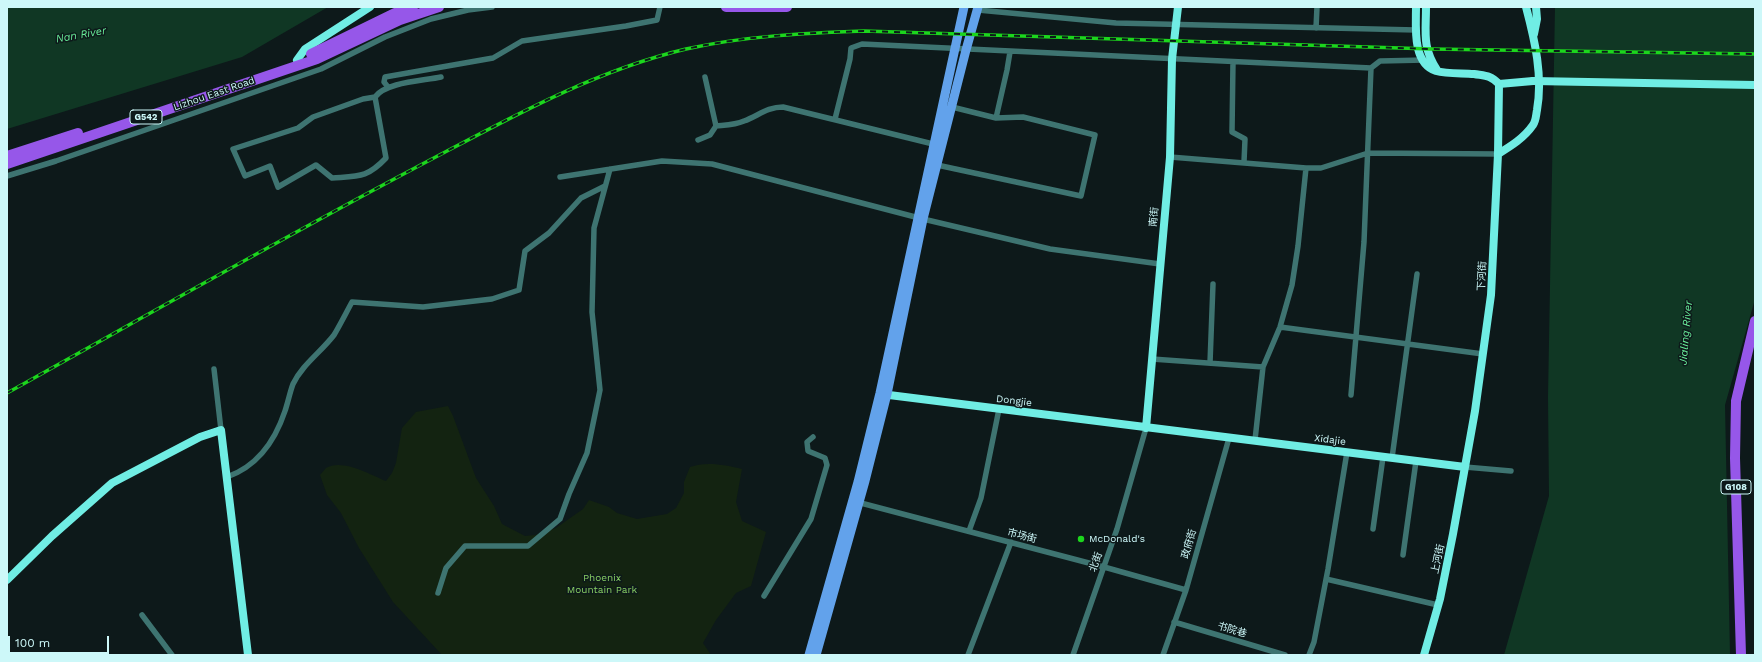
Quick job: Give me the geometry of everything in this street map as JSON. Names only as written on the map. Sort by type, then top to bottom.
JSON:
[{"type":"highway","name":"G542","points":[[283,67],[337,42],[395,12],[413,7]]},
{"type":"highway","name":"G542","points":[[283,67],[317,60],[400,20],[439,7]]},
{"type":"highway","points":[[726,7],[787,7]]},
{"type":"highway","name":"Lizhou East Road","points":[[7,156],[283,67]]},
{"type":"highway","name":"Lizhou East Road","points":[[7,164],[283,67]]},
{"type":"highway","name":"G108","points":[[1741,655],[1735,458],[1736,402],[1755,321]]},
{"type":"main road","points":[[816,655],[883,394],[920,218],[933,144],[964,7]]},
{"type":"main road","points":[[920,218],[937,165],[978,8]]},
{"type":"main road","points":[[809,655],[856,501]]},
{"type":"street","points":[[297,60],[305,49],[370,7]]},
{"type":"street","points":[[7,176],[56,161],[321,69],[385,37],[431,19],[468,10],[492,7]]},
{"type":"street","points":[[388,87],[384,82],[385,77],[493,58],[522,41],[657,20],[660,7]]},
{"type":"street","name":"南街","points":[[1146,428],[1170,157],[1172,59],[1178,7]]},
{"type":"street","points":[[1316,28],[1317,7]]},
{"type":"street","points":[[1416,7],[1418,50],[1427,60]]},
{"type":"street","points":[[1426,7],[1427,66],[1437,71],[1492,76],[1499,84],[1532,81],[1755,85]]},
{"type":"street","points":[[1170,157],[1321,168],[1368,153],[1498,154],[1522,139],[1534,124],[1540,94],[1533,35],[1526,7]]},
{"type":"street","points":[[1533,35],[1537,19],[1536,7]]},
{"type":"street","points":[[978,8],[1116,23],[1176,23],[1416,30]]},
{"type":"street","points":[[333,31],[337,42]]},
{"type":"street","points":[[835,120],[850,60],[851,48],[862,44],[954,50],[1371,68],[1380,61],[1427,60]]},
{"type":"street","points":[[996,118],[1010,52]]},
{"type":"street","points":[[1233,62],[1232,132],[1245,139],[1244,162]]},
{"type":"street","points":[[1351,395],[1364,242],[1371,68]]},
{"type":"street","points":[[375,97],[363,99],[313,117],[298,128],[233,149],[245,176],[270,166],[278,187],[316,165],[332,178],[359,176],[374,171],[386,158],[375,97],[379,91],[388,87],[441,77]]},
{"type":"street","points":[[698,140],[710,135],[716,126],[705,77]]},
{"type":"street","name":"下河街","points":[[1465,467],[1491,295],[1498,154],[1499,84]]},
{"type":"street","points":[[716,126],[730,125],[744,121],[766,109],[777,107],[788,108],[933,144]]},
{"type":"street","points":[[937,165],[1081,196],[1095,135],[1023,117],[996,118],[952,107]]},
{"type":"street","points":[[560,177],[662,161],[712,164],[920,218],[1050,249],[1160,264]]},
{"type":"street","points":[[1254,440],[1264,367],[1280,327],[1292,285],[1298,246],[1306,168]]},
{"type":"street","points":[[438,593],[446,568],[465,546],[528,546],[560,519],[587,453],[600,390],[592,312],[594,228],[610,169]]},
{"type":"street","points":[[227,477],[250,465],[268,446],[285,412],[293,384],[306,364],[312,361],[334,334],[352,302],[423,307],[492,299],[519,290],[525,251],[549,233],[582,198],[605,186]]},
{"type":"street","points":[[1392,458],[1417,274]]},
{"type":"street","points":[[1210,363],[1213,284]]},
{"type":"street","points":[[1280,327],[1483,354]]},
{"type":"street","points":[[1152,359],[1264,367]]},
{"type":"street","points":[[214,369],[248,655]]},
{"type":"street","name":"Dongjie","points":[[883,394],[1146,428]]},
{"type":"street","points":[[969,531],[981,498],[999,409]]},
{"type":"street","name":"Xidajie","points":[[1146,428],[1511,472]]},
{"type":"street","name":"北街","points":[[1073,655],[1117,529],[1146,428]]},
{"type":"street","points":[[7,580],[52,536],[112,483],[200,437],[221,430]]},
{"type":"street","points":[[764,596],[811,519],[827,465],[825,458],[808,451],[807,442],[813,437]]},
{"type":"street","name":"政府街","points":[[1163,655],[1186,590],[1230,438]]},
{"type":"street","points":[[1308,655],[1314,642],[1347,452]]},
{"type":"street","points":[[1373,529],[1383,457]]},
{"type":"street","points":[[1403,555],[1416,461]]},
{"type":"street","name":"上河街","points":[[1424,655],[1438,606],[1465,467]]},
{"type":"street","name":"市场街","points":[[856,501],[1186,590]]},
{"type":"street","points":[[968,655],[1011,542]]},
{"type":"street","points":[[1326,579],[1438,606]]},
{"type":"street","points":[[142,615],[172,655]]},
{"type":"street","name":"书院巷","points":[[1174,622],[1285,655]]},
{"type":"green space","name":"Phoenix Mountain Park","points":[[448,406],[476,478],[494,506],[502,524],[525,536],[535,535],[556,528],[583,509],[589,500],[609,507],[617,513],[637,519],[667,514],[676,508],[684,493],[684,482],[690,467],[709,464],[742,469],[736,502],[742,521],[766,532],[751,586],[736,593],[716,620],[703,643],[711,655],[442,655],[393,602],[359,548],[341,513],[327,495],[320,475],[326,468],[333,465],[340,465],[356,468],[386,481],[392,473],[396,463],[402,428],[416,412]]},
{"type":"water","name":"Nan River","points":[[7,7],[328,7],[242,57],[7,129]]},
{"type":"water","name":"Jialing River","points":[[1555,7],[1755,7],[1755,299],[1725,405],[1730,655],[1504,655],[1549,496],[1548,397]]},
{"type":"railway","points":[[7,393],[311,224],[512,117],[546,100],[615,71],[686,49],[752,38],[864,31],[1431,49],[1755,54]]},
{"type":"place","name":"McDonald's","points":[[1081,539]]}]
